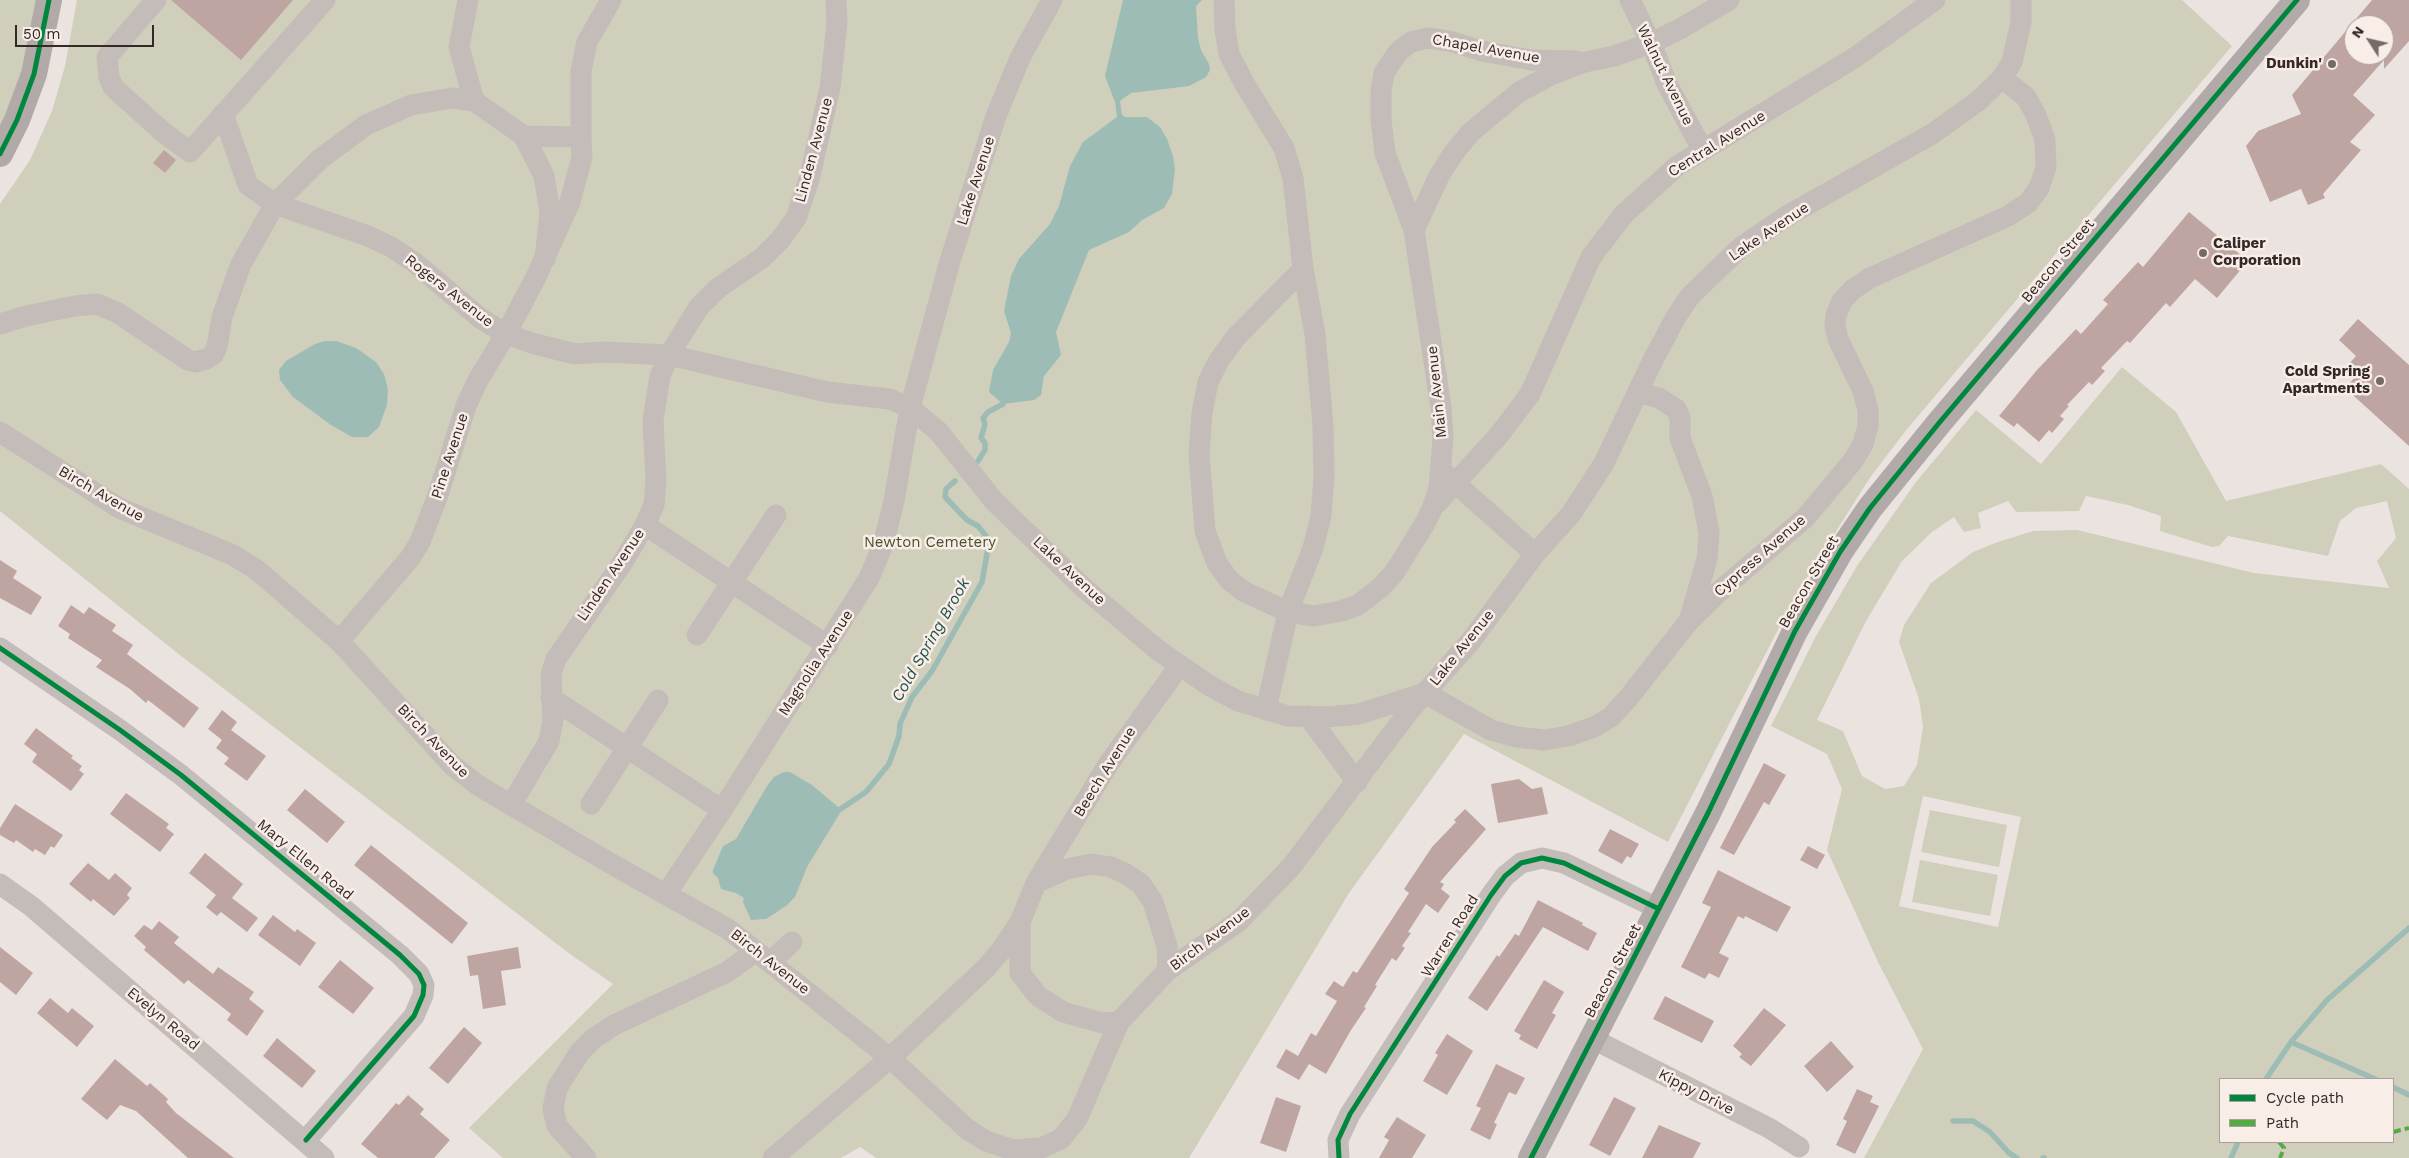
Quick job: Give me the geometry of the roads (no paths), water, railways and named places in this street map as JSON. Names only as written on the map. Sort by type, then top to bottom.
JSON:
[{"type":"main road","points":[[0,154],[17,120],[34,74],[48,0]]},
{"type":"main road","name":"Beacon Street","points":[[1531,1158],[1591,1038],[1659,909],[1795,631],[1840,552],[1870,508],[2001,348],[2297,0]]},
{"type":"street","points":[[156,0],[107,58],[108,76],[113,87],[164,133],[190,152],[325,0]]},
{"type":"street","points":[[468,0],[458,47],[474,101]]},
{"type":"street","name":"Pine Avenue","points":[[339,641],[410,558],[420,542],[438,495],[466,406],[478,380],[506,334],[545,259],[570,202],[582,158],[581,70],[587,42],[611,0]]},
{"type":"street","name":"Linden Avenue","points":[[511,805],[550,741],[553,720],[551,674],[556,659],[623,562],[645,525],[654,505],[656,480],[653,421],[656,392],[660,376],[669,355],[699,307],[718,288],[762,258],[780,240],[796,218],[809,180],[830,88],[837,24],[836,0]]},
{"type":"street","name":"Lake Avenue","points":[[1052,0],[1020,58],[996,116],[950,261],[910,408],[938,431],[994,501],[1085,589],[1180,665],[1224,694],[1266,710],[1288,716],[1342,717],[1359,714],[1425,693],[1470,642],[1535,554],[1571,514],[1604,463],[1676,317],[1690,296],[1741,247],[1787,216],[1932,134],[1977,102],[2002,78],[2014,54],[2028,2]]},
{"type":"street","points":[[1224,0],[1225,29],[1229,54],[1244,83],[1284,148],[1292,178],[1303,269],[1315,334],[1323,426],[1324,477],[1321,516],[1313,548],[1288,612],[1266,710]]},
{"type":"street","name":"Walnut Avenue","points":[[1630,0],[1651,43],[1667,84],[1702,150]]},
{"type":"street","points":[[1414,230],[1439,176],[1452,154],[1470,133],[1519,92],[1553,74],[1585,62],[1614,56],[1651,43],[1680,30],[1729,0]]},
{"type":"street","name":"Central Avenue","points":[[1448,477],[1499,435],[1530,394],[1591,258],[1624,214],[1656,183],[1702,150],[1854,58],[1935,0]]},
{"type":"street","name":"Chapel Avenue","points":[[1414,230],[1385,153],[1381,120],[1380,91],[1384,73],[1398,52],[1411,42],[1428,38],[1449,41],[1482,52],[1532,60],[1585,62]]},
{"type":"street","name":"Cypress Avenue","points":[[1425,693],[1491,730],[1516,737],[1544,740],[1568,736],[1594,727],[1610,717],[1629,697],[1689,621],[1722,589],[1805,518],[1839,479],[1863,444],[1868,426],[1868,410],[1863,391],[1838,339],[1835,326],[1836,315],[1842,300],[1852,290],[1870,278],[2008,216],[2028,202],[2039,188],[2046,167],[2045,140],[2026,97],[2002,78]]},
{"type":"street","points":[[0,324],[65,308],[97,304],[118,313],[188,360],[196,362],[206,359],[213,355],[217,347],[222,317],[241,264],[275,204],[320,159],[366,125],[411,104],[453,98],[474,101],[524,136],[544,176],[546,185],[550,212],[545,259]]},
{"type":"street","name":"Rogers Avenue","points":[[223,114],[248,185],[275,204],[368,236],[391,247],[414,262],[480,318],[506,334],[535,344],[575,354],[604,352],[669,355],[827,392],[890,399],[910,408]]},
{"type":"street","points":[[524,136],[581,137]]},
{"type":"street","name":"Main Avenue","points":[[1303,269],[1278,292],[1237,336],[1219,360],[1208,382],[1202,413],[1199,454],[1206,531],[1217,563],[1229,580],[1243,591],[1288,612],[1314,616],[1341,612],[1358,605],[1380,588],[1394,572],[1432,509],[1448,477],[1441,408],[1414,230]]},
{"type":"street","points":[[1638,392],[1659,398],[1676,409],[1680,418],[1680,438],[1702,496],[1709,533],[1708,559],[1689,621]]},
{"type":"street","name":"Magnolia Avenue","points":[[666,894],[828,646],[870,578],[884,545],[903,457],[910,408]]},
{"type":"street","name":"Birch Avenue","points":[[0,432],[119,508],[233,555],[257,570],[339,641],[452,764],[479,786],[728,929],[890,1058],[967,1130],[986,1141],[1013,1150],[1042,1148],[1061,1139],[1077,1119],[1119,1022],[1168,970],[1239,921],[1262,898],[1309,846],[1410,710],[1425,693]]},
{"type":"street","points":[[1448,477],[1535,554]]},
{"type":"street","points":[[697,635],[776,515]]},
{"type":"street","points":[[645,525],[828,646]]},
{"type":"street","name":"Mary Ellen Road","points":[[0,648],[120,730],[182,776],[400,955],[419,974],[424,985],[423,995],[414,1016],[306,1140]]},
{"type":"street","name":"Beech Avenue","points":[[1036,883],[1109,763],[1180,665]]},
{"type":"street","points":[[551,698],[722,810]]},
{"type":"street","points":[[591,804],[658,700]]},
{"type":"street","points":[[1308,716],[1357,782]]},
{"type":"street","name":"Warren Road","points":[[1338,1158],[1338,1140],[1350,1114],[1505,876],[1521,864],[1542,858],[1564,863],[1659,909]]},
{"type":"street","points":[[772,1158],[890,1058],[986,968],[1002,949],[1020,922],[1036,883],[1067,869],[1092,864],[1111,867],[1126,874],[1141,884],[1153,902],[1166,940],[1168,970]]},
{"type":"street","name":"Evelyn Road","points":[[0,884],[31,906],[306,1140],[324,1158]]},
{"type":"street","points":[[1020,922],[1020,972],[1038,996],[1063,1012],[1102,1023],[1119,1022]]},
{"type":"street","points":[[586,1158],[557,1126],[553,1109],[557,1088],[580,1052],[592,1039],[614,1025],[792,942]]},
{"type":"street","points":[[986,968],[1004,968],[1020,972]]},
{"type":"street","name":"Kippy Drive","points":[[1591,1038],[1762,1124],[1799,1147]]},
{"type":"water","points":[[1123,0],[1202,0],[1196,6],[1198,38],[1210,70],[1206,77],[1189,86],[1131,93],[1120,101],[1122,115],[1125,117],[1147,117],[1160,127],[1167,139],[1175,169],[1172,194],[1164,208],[1142,220],[1129,232],[1089,250],[1056,332],[1061,355],[1044,376],[1041,395],[1034,400],[1003,404],[989,392],[993,370],[1009,342],[1011,333],[1004,311],[1011,276],[1019,259],[1050,224],[1059,206],[1070,166],[1083,142],[1117,117],[1115,102],[1105,76]]},
{"type":"water","points":[[325,341],[336,341],[356,348],[376,362],[384,374],[388,389],[387,405],[379,427],[368,437],[352,437],[331,425],[293,397],[280,380],[279,370],[286,361],[315,344]]},
{"type":"water","points":[[784,772],[790,772],[812,785],[838,807],[840,813],[807,867],[795,897],[786,906],[766,919],[751,920],[743,902],[744,898],[736,893],[721,889],[718,878],[713,873],[713,870],[723,846],[736,839],[767,786],[774,777]]},
{"type":"waterway","name":"Cold Spring Brook","points":[[978,461],[985,450],[985,443],[981,438],[985,424],[983,418],[988,412],[1003,404]]},
{"type":"waterway","name":"Cold Spring Brook","points":[[839,810],[866,792],[889,764],[899,736],[900,724],[912,697],[932,671],[982,582],[988,548],[986,536],[978,526],[967,520],[945,497],[946,489],[955,481]]},
{"type":"waterway","name":"Cold Spring Brook","points":[[2267,1078],[2291,1042],[2327,1000],[2409,928]]},
{"type":"waterway","points":[[2291,1042],[2373,1078]]},
{"type":"waterway","points":[[2394,1088],[2409,1095]]},
{"type":"waterway","points":[[1953,1121],[1973,1121],[1990,1132],[2009,1153],[2017,1158]]},
{"type":"waterway","name":"Cold Spring Brook","points":[[2231,1158],[2238,1143]]},
{"type":"place","name":"Dunkin'","points":[[2332,64]]},
{"type":"place","name":"Caliper Corporation","points":[[2203,253]]},
{"type":"place","name":"Cold Spring Apartments","points":[[2380,381]]},
{"type":"park label","name":"Newton Cemetery","points":[[930,543]]}]
